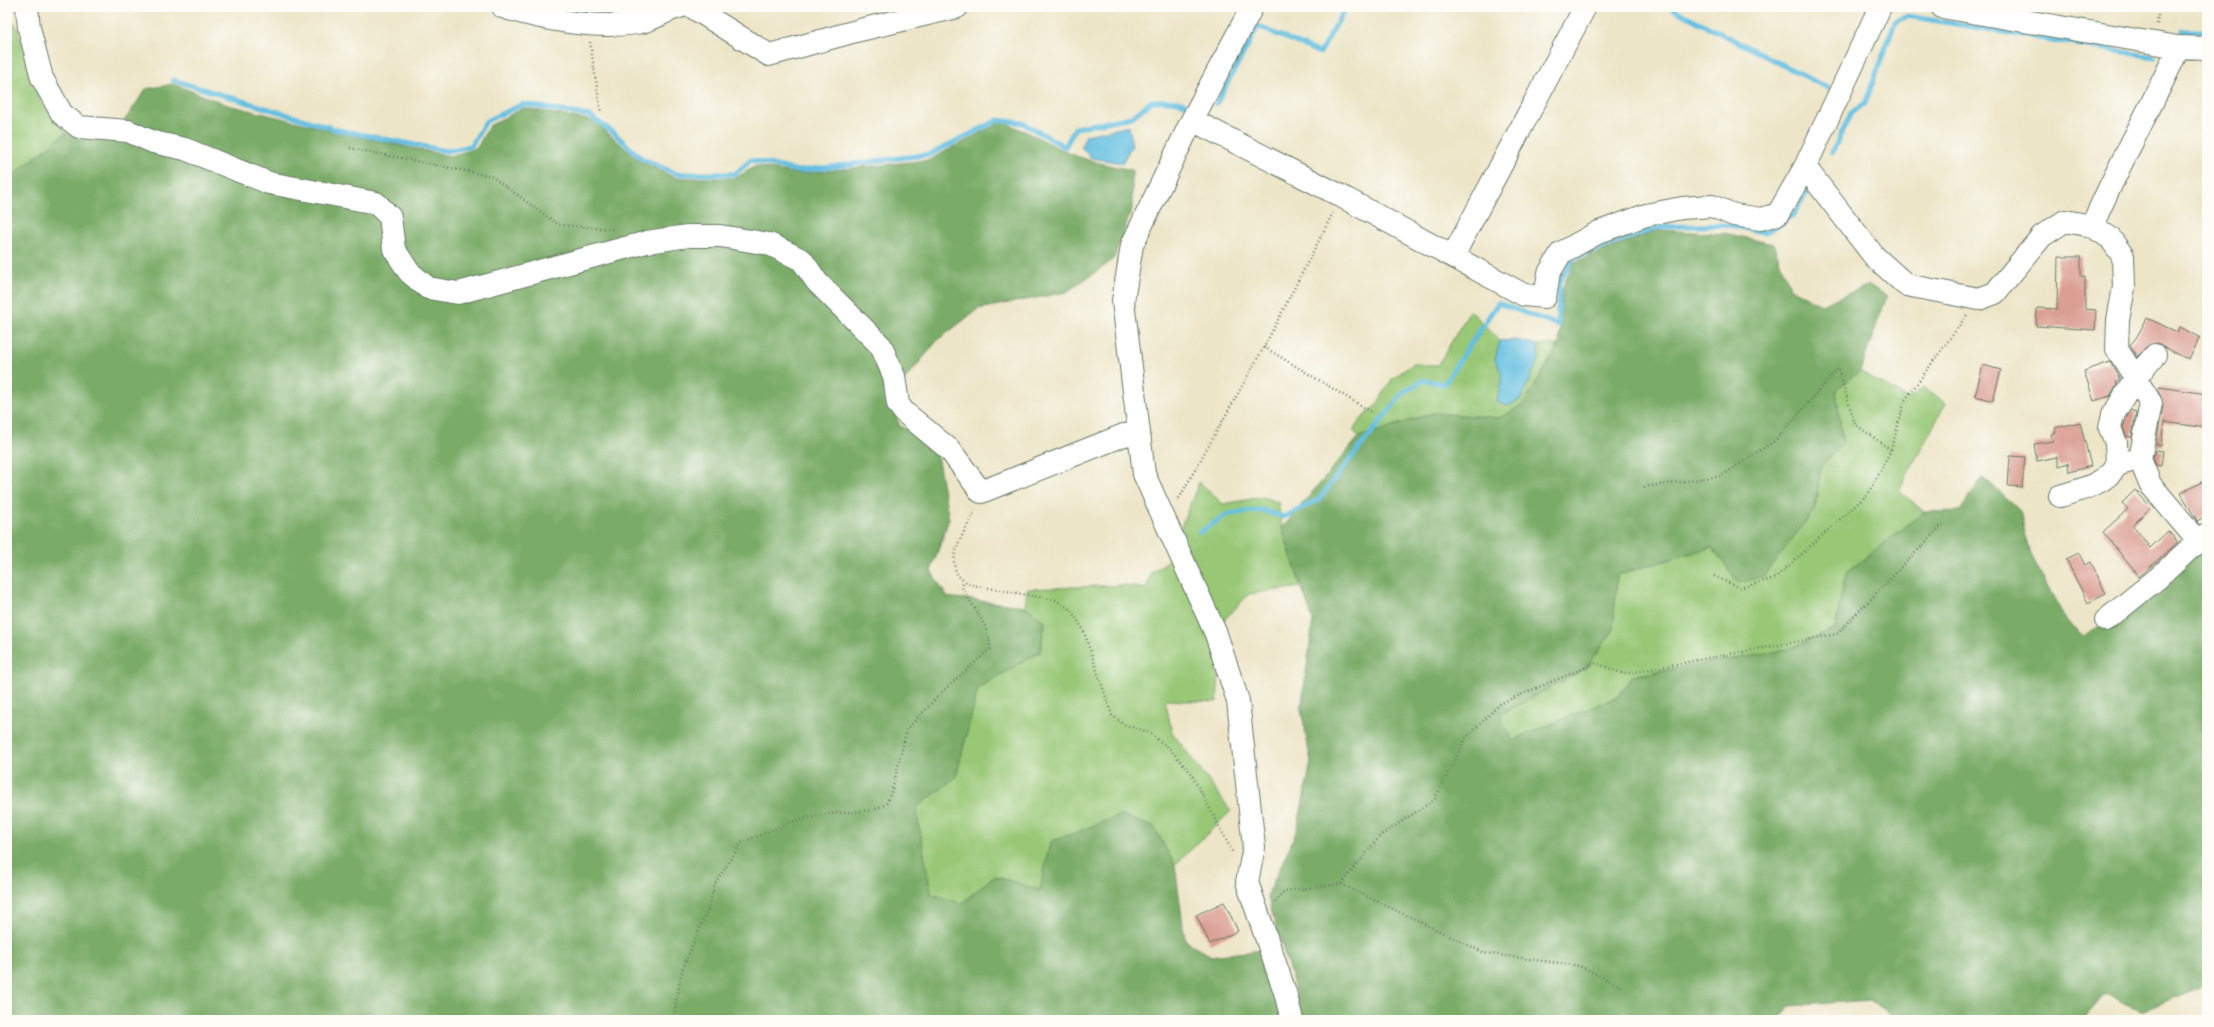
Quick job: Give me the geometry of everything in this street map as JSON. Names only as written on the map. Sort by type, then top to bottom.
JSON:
[{"type":"street","points":[[503,7],[544,17],[588,24],[638,23],[680,7]]},
{"type":"street","points":[[692,7],[769,56],[860,30],[957,7]]},
{"type":"street","points":[[1252,7],[1192,120],[1132,245],[1123,301],[1144,474],[1216,634],[1238,701],[1254,847],[1247,882],[1285,992],[1292,1020]]},
{"type":"street","points":[[1453,256],[1585,7]]},
{"type":"street","points":[[1192,120],[1341,196],[1524,294],[1544,297],[1550,273],[1561,254],[1599,232],[1646,215],[1682,208],[1712,206],[1734,214],[1760,219],[1778,214],[1805,167],[1880,7]]},
{"type":"street","points":[[1942,7],[2178,47],[2207,48]]},
{"type":"street","points":[[25,8],[42,78],[62,114],[79,127],[128,130],[153,142],[185,149],[269,183],[376,203],[390,217],[394,250],[409,272],[428,288],[458,293],[647,242],[688,236],[720,236],[769,244],[802,260],[817,282],[881,346],[894,376],[898,404],[904,412],[950,450],[981,492],[1124,435],[1138,434]]},
{"type":"street","points":[[2092,226],[2108,187],[2154,101],[2178,47]]},
{"type":"street","points":[[1805,167],[1874,256],[1906,285],[1979,299],[1995,293],[2042,236],[2065,220],[2092,226],[2110,238],[2123,256],[2124,287],[2118,320],[2117,349],[2136,377],[2151,404],[2140,459],[2150,484],[2203,537],[2158,578],[2106,620]]},
{"type":"street","points":[[2060,496],[2100,482],[2113,472],[2117,465],[2116,443],[2110,428],[2113,414],[2136,377],[2155,355]]},
{"type":"street","points":[[2117,465],[2140,459]]},
{"type":"path","points":[[588,24],[601,113]]},
{"type":"path","points":[[350,148],[491,176],[559,225],[619,230]]},
{"type":"path","points":[[1166,522],[1264,347],[1341,196]]},
{"type":"path","points":[[1714,576],[1740,588],[1775,578],[1868,494],[1891,450],[1904,400],[1979,299]]},
{"type":"path","points":[[1264,347],[1373,413]]},
{"type":"path","points":[[1644,487],[1722,476],[1776,440],[1838,368],[1855,424],[1891,450]]},
{"type":"path","points":[[981,492],[979,501],[953,558],[955,572],[963,582],[972,585],[1056,600],[1071,610],[1083,629],[1112,715],[1123,724],[1148,732],[1169,748],[1191,773],[1234,856]]},
{"type":"path","points":[[1341,884],[1381,835],[1434,800],[1466,738],[1501,703],[1596,663],[1624,674],[1837,634],[1943,524]]},
{"type":"path","points":[[673,1020],[682,970],[708,909],[715,884],[741,843],[794,821],[826,814],[874,810],[886,804],[892,790],[907,729],[943,691],[990,649],[988,629],[962,587],[963,582]]},
{"type":"path","points":[[2203,779],[2207,777]]},
{"type":"path","points":[[1260,919],[1284,891],[1341,884],[1485,953],[1580,966],[1622,987]]},
{"type":"green space","points":[[7,20],[16,25],[41,103],[66,133],[8,179]]},
{"type":"green space","points":[[173,84],[228,105],[342,133],[450,156],[477,148],[489,126],[523,108],[594,121],[640,161],[676,178],[735,178],[756,166],[797,174],[929,160],[1001,122],[1025,131],[1079,157],[1132,170],[1132,209],[1113,260],[1067,292],[978,309],[937,341],[889,399],[900,426],[935,445],[949,519],[931,571],[947,597],[1025,606],[1045,622],[1040,652],[978,688],[956,777],[916,808],[931,894],[962,903],[994,876],[1040,890],[1050,842],[1121,815],[1154,827],[1175,865],[1185,940],[1211,956],[1262,950],[1286,1020],[7,1020],[7,178],[8,179],[66,133],[112,139],[146,89]]},
{"type":"green space","points":[[1658,230],[1729,234],[1773,244],[1790,288],[1821,305],[1869,285],[1887,296],[1860,371],[1836,390],[1843,444],[1821,466],[1815,509],[1764,576],[1739,583],[1712,547],[1617,575],[1613,631],[1586,668],[1500,715],[1512,740],[1619,696],[1632,676],[1786,650],[1835,629],[1846,573],[1924,512],[1960,511],[1983,477],[2020,511],[2031,555],[2068,624],[2084,636],[2162,593],[2207,541],[2207,984],[2143,1011],[2105,994],[2083,1020],[1895,1020],[1894,1016],[1870,1000],[1789,1006],[1777,1020],[1302,1020],[1293,982],[1267,896],[1297,830],[1311,762],[1301,709],[1313,621],[1282,528],[1359,437],[1433,413],[1500,418],[1523,405],[1559,345],[1562,289],[1574,262]]},
{"type":"green space","points":[[1470,310],[1500,341],[1495,359],[1502,375],[1497,402],[1507,406],[1520,400],[1539,359],[1538,345],[1559,345],[1523,405],[1500,418],[1433,413],[1359,437],[1353,430],[1362,418],[1377,404],[1392,379],[1413,364],[1438,365]]},
{"type":"green space","points":[[1860,371],[1908,399],[1923,387],[1946,403],[1899,490],[1924,512],[1846,573],[1835,628],[1786,650],[1632,676],[1619,696],[1512,741],[1499,715],[1586,668],[1613,631],[1617,575],[1712,547],[1739,583],[1815,509],[1821,466],[1843,444],[1836,390]]},
{"type":"green space","points":[[1199,482],[1223,504],[1262,497],[1278,502],[1282,528],[1301,587],[1249,594],[1223,621],[1217,702],[1165,700],[1172,732],[1231,811],[1175,865],[1154,827],[1040,890],[994,876],[962,904],[931,894],[916,808],[956,777],[978,688],[1040,652],[1045,622],[1025,606],[1027,589],[1124,585],[1146,589],[1151,572],[1167,562]]},
{"type":"water","points":[[1129,126],[1132,145],[1122,163],[1091,158],[1081,147],[1086,135]]},
{"type":"water","points":[[1516,340],[1538,345],[1539,359],[1520,400],[1507,406],[1497,402],[1502,375],[1495,359],[1500,341]]},
{"type":"building","points":[[2058,257],[2081,257],[2081,276],[2085,277],[2085,309],[2096,310],[2095,330],[2036,326],[2037,308],[2057,309]]},
{"type":"building","points":[[2147,318],[2177,332],[2179,327],[2200,337],[2189,360],[2157,343],[2146,347],[2137,357],[2130,345],[2136,338]]},
{"type":"building","points":[[2110,362],[2120,379],[2116,382],[2117,385],[2110,396],[2094,401],[2084,371]]},
{"type":"building","points":[[1983,365],[2001,370],[1993,401],[1975,396]]},
{"type":"building","points":[[2159,387],[2207,394],[2207,428],[2164,422],[2161,446],[2156,445],[2163,405]]},
{"type":"building","points":[[2130,410],[2136,412],[2132,437],[2126,436],[2123,427]]},
{"type":"building","points":[[2080,422],[2091,466],[2069,472],[2068,463],[2059,466],[2057,457],[2037,461],[2034,444],[2053,441],[2051,434],[2056,432],[2055,428]]},
{"type":"building","points":[[2155,450],[2163,451],[2161,466],[2156,465],[2153,458]]},
{"type":"building","points":[[2010,456],[2025,457],[2022,487],[2008,486]]},
{"type":"building","points":[[2207,479],[2207,515],[2197,521],[2181,493]]},
{"type":"building","points":[[2135,490],[2151,507],[2133,525],[2150,548],[2168,531],[2178,542],[2139,577],[2103,532],[2128,509],[2122,503]]},
{"type":"building","points":[[2079,553],[2085,565],[2091,562],[2106,594],[2088,603],[2066,559]]},
{"type":"building","points":[[1224,902],[1238,931],[1210,944],[1196,915]]},
{"type":"waterway","points":[[1216,104],[1258,26],[1320,53],[1346,7]]},
{"type":"waterway","points":[[1669,7],[1828,88]]},
{"type":"waterway","points":[[559,10],[635,13]]},
{"type":"waterway","points":[[1832,153],[1851,113],[1865,104],[1895,22],[1907,16],[2154,57]]},
{"type":"waterway","points":[[2182,31],[2207,31]]},
{"type":"waterway","points":[[173,80],[338,130],[447,151],[471,146],[486,121],[523,104],[590,116],[614,133],[641,158],[677,174],[735,174],[751,160],[798,171],[931,154],[998,120],[1023,123],[1065,147],[1075,128],[1132,117],[1152,101],[1174,101],[1190,105]]},
{"type":"waterway","points":[[1200,532],[1228,514],[1261,510],[1284,517],[1318,500],[1403,393],[1423,380],[1444,384],[1498,303],[1558,325],[1559,283],[1573,258],[1659,227],[1731,225],[1766,233],[1793,215],[1807,192]]}]
